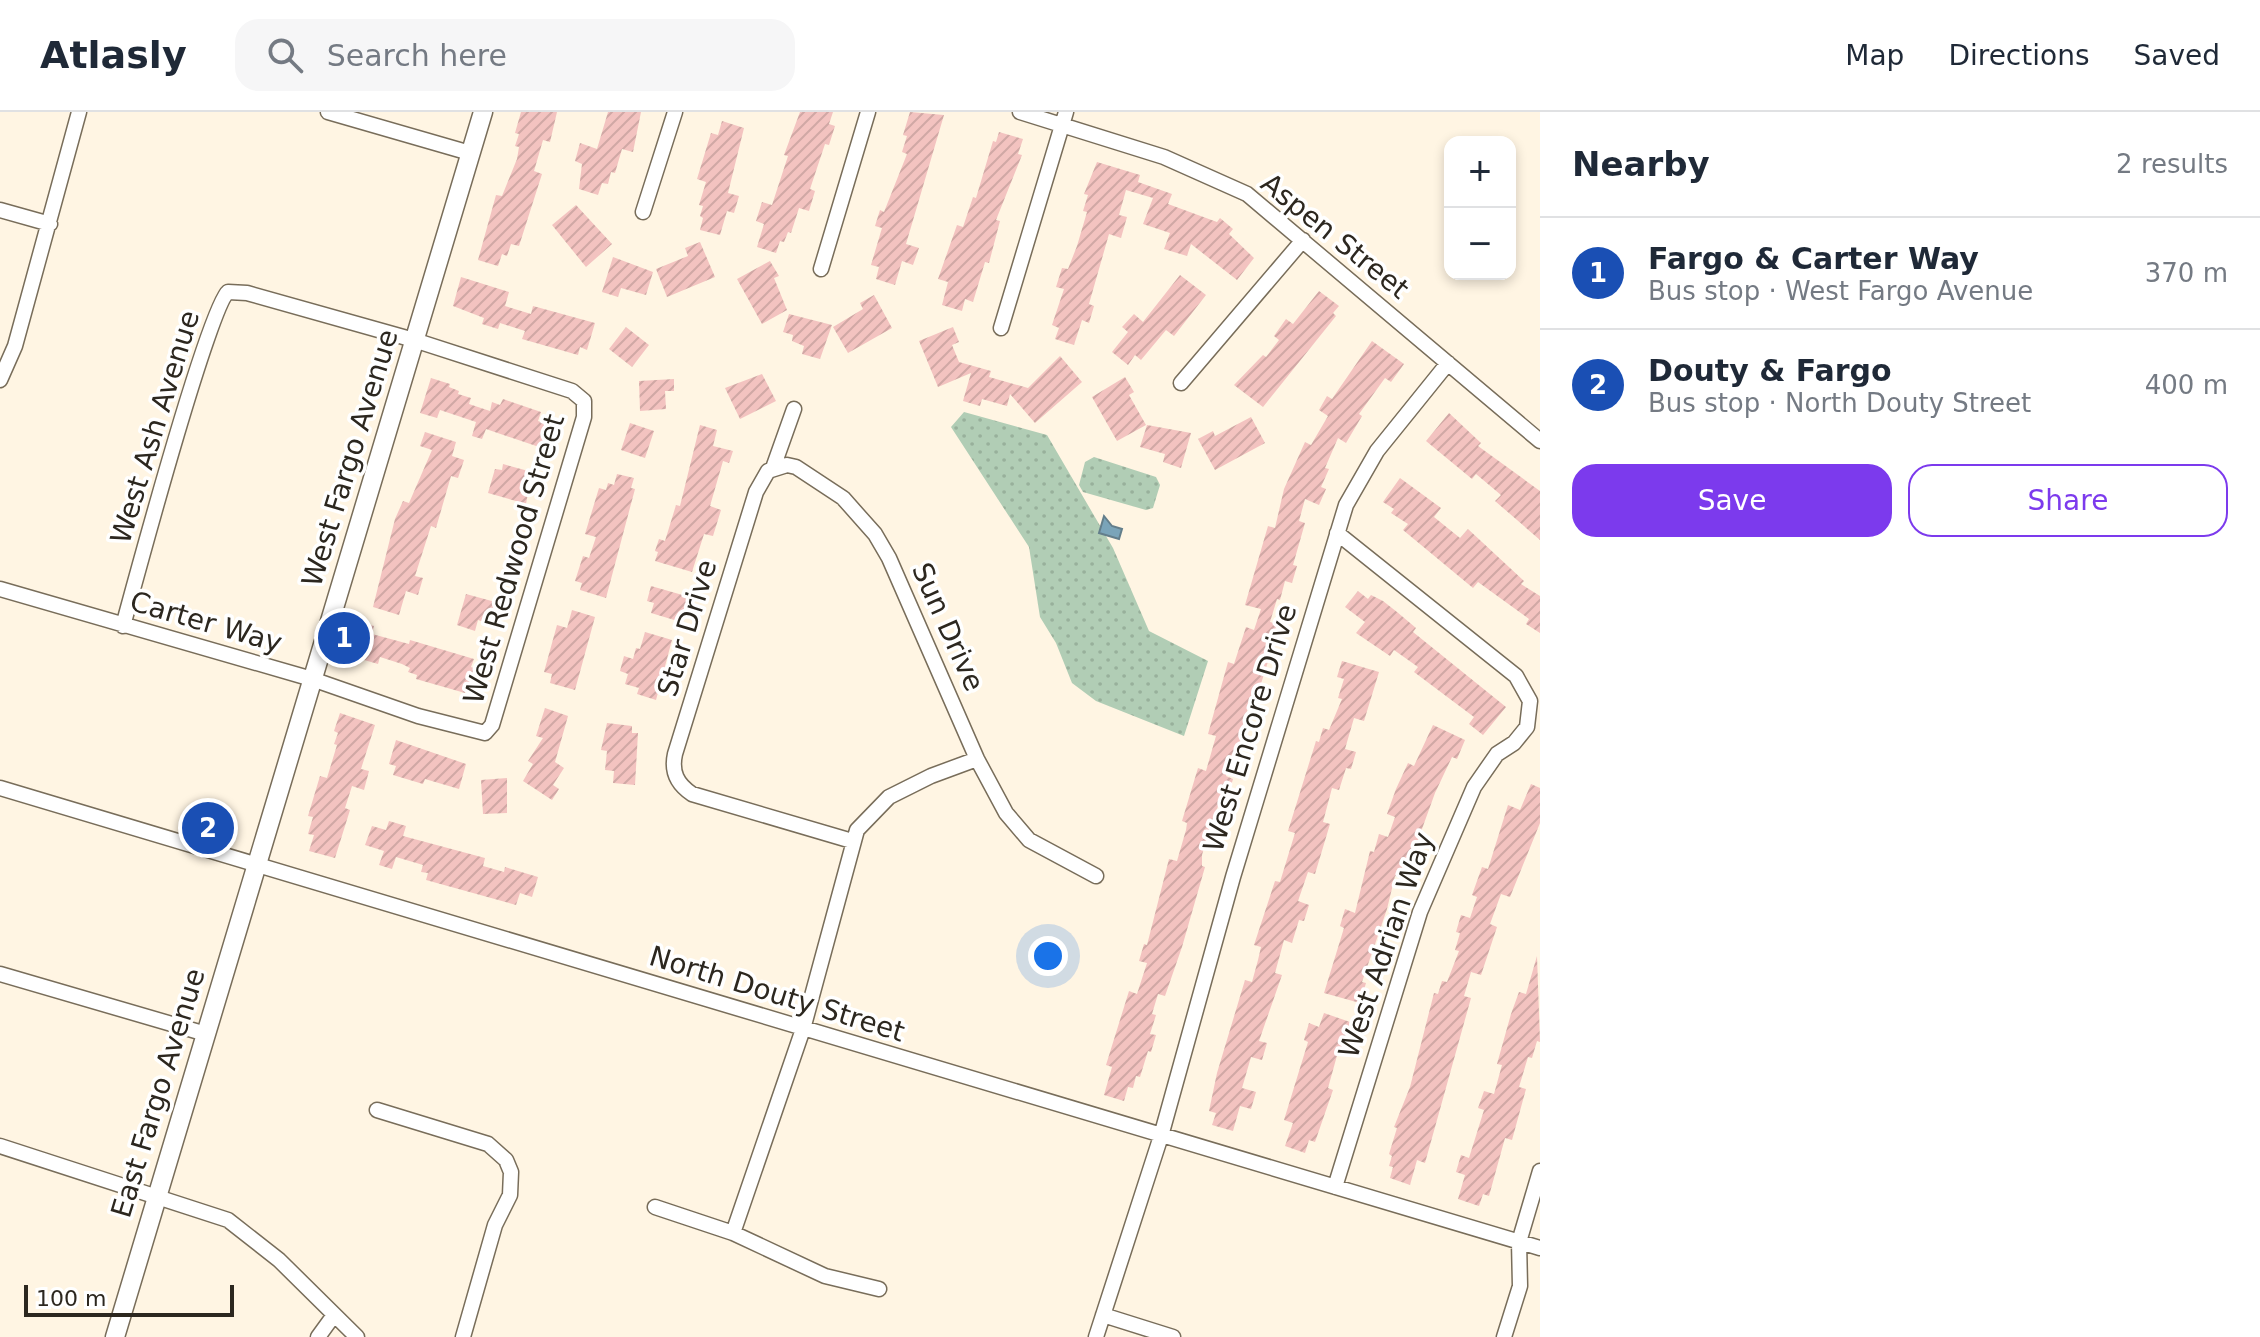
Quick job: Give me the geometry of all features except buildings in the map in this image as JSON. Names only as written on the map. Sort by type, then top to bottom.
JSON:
[{"type":"main road","name":"West Fargo Avenue","points":[[256,865],[483,112]]},
{"type":"main road","name":"East Fargo Avenue","points":[[115,1337],[256,865]]},
{"type":"street","points":[[0,380],[15,346],[79,112]]},
{"type":"street","points":[[328,112],[470,153]]},
{"type":"street","points":[[643,212],[675,112]]},
{"type":"street","points":[[821,269],[868,112]]},
{"type":"street","name":"Aspen Street","points":[[1020,112],[1064,118],[1215,178],[1247,194],[1540,441]]},
{"type":"street","points":[[1001,328],[1064,118]]},
{"type":"street","points":[[0,210],[50,224]]},
{"type":"street","points":[[1181,383],[1303,240]]},
{"type":"street","name":"West Ash Avenue","points":[[123,626],[220,299],[228,292],[247,293],[414,340]]},
{"type":"street","name":"West Redwood Street","points":[[414,340],[572,391],[584,401],[584,417],[489,731]]},
{"type":"street","name":"West Encore Drive","points":[[1096,1337],[1161,1136],[1233,877],[1337,533],[1352,492],[1377,451],[1448,363]]},
{"type":"street","points":[[773,468],[794,409]]},
{"type":"street","name":"Sun Drive","points":[[773,468],[796,467],[835,491],[875,534],[977,759],[1006,813],[1029,840],[1096,876]]},
{"type":"street","name":"Star Drive","points":[[773,468],[763,476],[756,492],[675,754],[674,772],[679,784],[700,797],[852,841]]},
{"type":"street","name":"West Adrian Way","points":[[1335,1187],[1420,912],[1474,787],[1497,754],[1514,743],[1527,727],[1530,715],[1528,693],[1516,676],[1337,533]]},
{"type":"street","name":"Carter Way","points":[[0,589],[312,679],[418,716],[479,733],[489,731]]},
{"type":"street","points":[[733,1233],[803,1029],[852,841],[863,821],[889,797],[977,759]]},
{"type":"street","name":"North Douty Street","points":[[0,788],[1540,1248]]},
{"type":"street","points":[[0,974],[206,1034]]},
{"type":"street","points":[[377,1110],[488,1144],[506,1160],[512,1185],[495,1225],[463,1337]]},
{"type":"street","points":[[0,1146],[228,1220],[279,1260],[357,1337]]},
{"type":"street","points":[[1504,1337],[1520,1286],[1519,1242],[1540,1171]]},
{"type":"street","points":[[655,1207],[733,1233],[825,1276],[879,1289]]},
{"type":"street","points":[[318,1337],[334,1315]]},
{"type":"street","points":[[1103,1315],[1173,1337]]},
{"type":"green space","points":[[964,412],[1047,435],[1113,548],[1149,631],[1208,661],[1184,736],[1096,701],[1072,683],[1056,643],[1040,617],[1029,547],[951,427]]},
{"type":"green space","points":[[1094,457],[1156,477],[1160,485],[1153,508],[1146,510],[1083,492],[1079,485],[1085,462]]},
{"type":"water","points":[[1104,516],[1112,526],[1122,529],[1119,539],[1099,533]]},
{"type":"place","name":"Fargo & Carter Way","points":[[344,638]]},
{"type":"place","name":"Douty & Fargo","points":[[208,828]]}]
